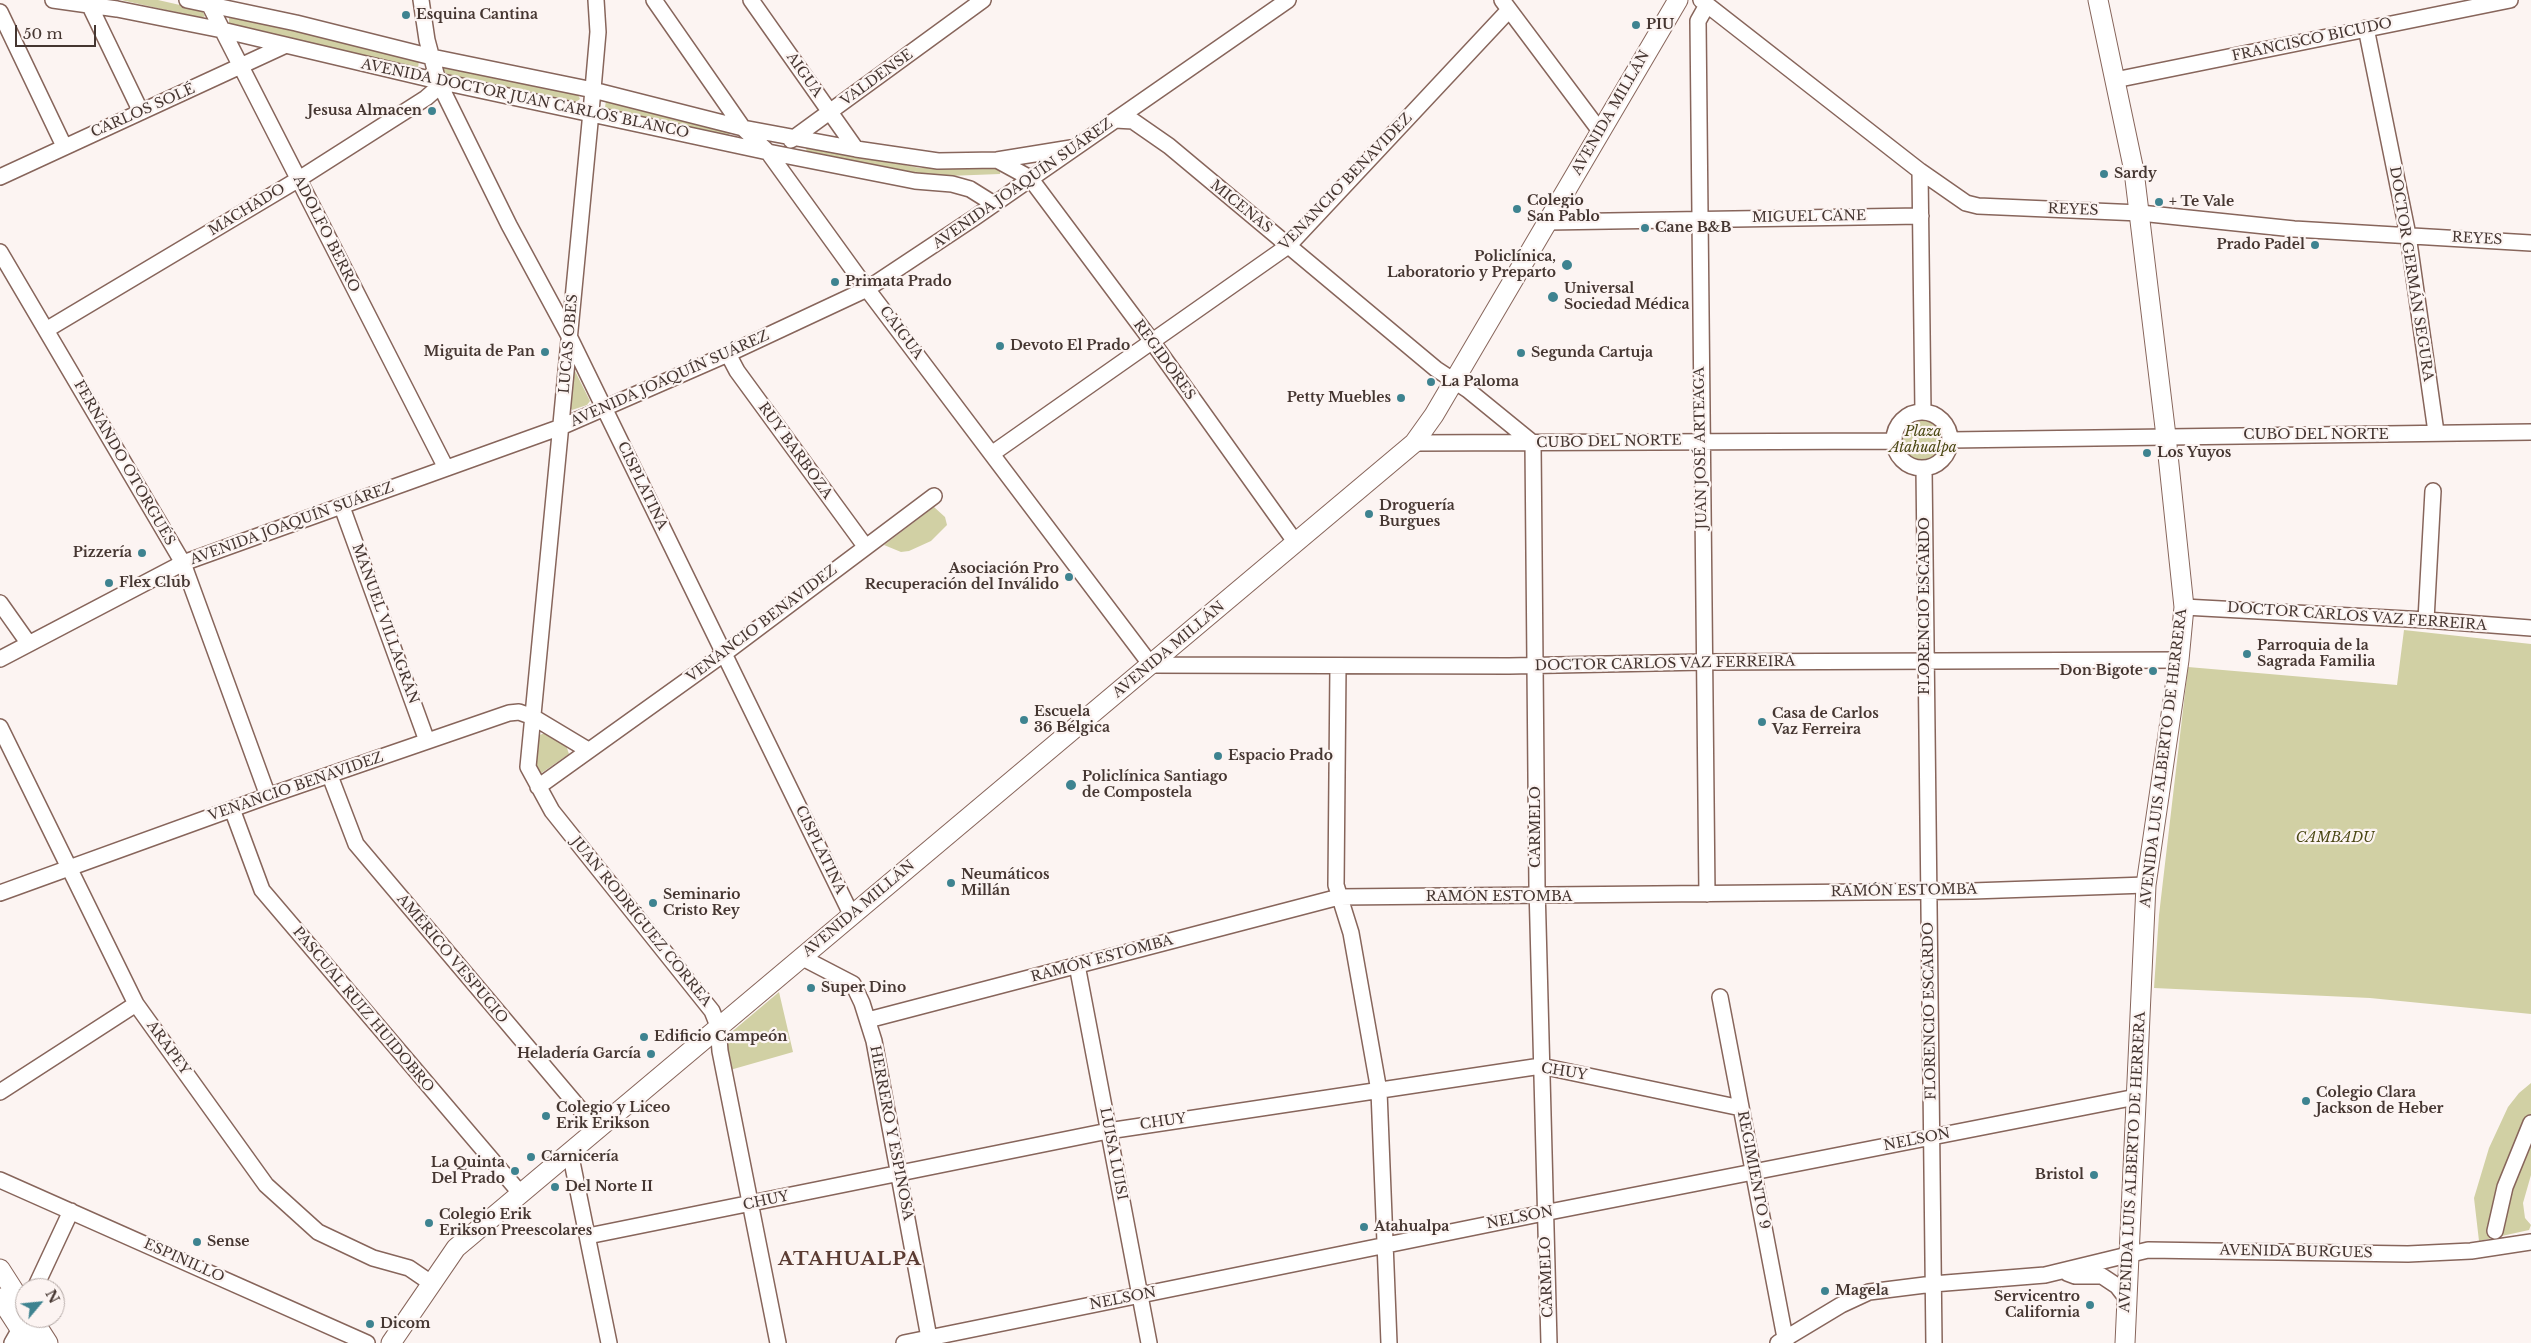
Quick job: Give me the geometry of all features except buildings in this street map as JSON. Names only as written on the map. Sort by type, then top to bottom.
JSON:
[{"type":"main road","name":"AVENIDA MILLÁN","points":[[391,1343],[456,1248],[1414,443],[1454,380],[1678,0]]},
{"type":"main road","name":"AVENIDA LUIS ALBERTO DE HERRERA","points":[[2098,0],[2134,172],[2140,213],[2184,607],[2179,660],[2146,885],[2125,1343]]},
{"type":"main road","points":[[0,1269],[15,1292]]},
{"type":"main road","points":[[0,1298],[23,1333],[48,1343]]},
{"type":"street","name":"AVENIDA DOCTOR JUAN CARLOS BLANCO","points":[[52,0],[88,2],[222,30],[438,81],[591,112],[768,152],[915,181],[952,184],[970,188],[994,204]]},
{"type":"street","name":"AVENIDA DOCTOR JUAN CARLOS BLANCO","points":[[187,0],[208,2],[432,57],[593,90],[743,128],[856,149],[938,161],[996,160],[1075,147]]},
{"type":"street","name":"CISPLATINA","points":[[421,0],[438,81],[509,225],[570,336],[852,916]]},
{"type":"street","name":"CAIGUA","points":[[654,0],[743,128],[768,152],[867,289],[993,453],[1151,665]]},
{"type":"street","name":"AIGUA","points":[[751,0],[856,149]]},
{"type":"street","name":"VALDENSE","points":[[768,152],[796,138],[983,0]]},
{"type":"street","name":"AVENIDA JOAQUÍN SUÁREZ","points":[[0,659],[183,563],[561,427],[728,354],[867,289],[882,281],[1288,0]]},
{"type":"street","name":"FRANCISCO BICUDO","points":[[2115,80],[2510,0]]},
{"type":"street","name":"LUCAS OBES","points":[[533,718],[593,90],[598,32],[598,1]]},
{"type":"street","points":[[88,2],[141,112]]},
{"type":"street","name":"ADOLFO BERRO","points":[[208,2],[446,468]]},
{"type":"street","name":"REYES","points":[[1704,2],[1920,171],[1955,197],[1978,206],[2140,213],[2294,229],[2531,243]]},
{"type":"street","name":"JUAN JOSÉ ARTEAGA","points":[[1704,2],[1698,21],[1707,894]]},
{"type":"street","points":[[1506,5],[1600,131]]},
{"type":"street","name":"VENANCIO BENAVIDEZ","points":[[993,453],[1151,340],[1288,246],[1506,5]]},
{"type":"street","points":[[0,12],[64,146]]},
{"type":"street","name":"DOCTOR GERMÁN SEGURA","points":[[2366,28],[2408,235],[2436,432]]},
{"type":"street","name":"CARLOS SOLÉ","points":[[0,177],[286,45]]},
{"type":"street","name":"MACHADO","points":[[46,330],[298,179],[426,98],[434,91],[438,81]]},
{"type":"street","name":"MICENAS","points":[[1115,120],[1133,121],[1143,126],[1436,369],[1454,380]]},
{"type":"street","name":"AVENIDA DOCTOR JUAN CARLOS BLANCO","points":[[996,160],[1030,178]]},
{"type":"street","points":[[1920,171],[1923,412]]},
{"type":"street","name":"REGIDORES","points":[[1030,178],[1151,340],[1296,543]]},
{"type":"street","name":"MIGUEL CANE","points":[[1547,222],[1699,218],[1921,216]]},
{"type":"street","name":"REYES","points":[[2514,241],[2531,236]]},
{"type":"street","name":"FERNANDO OTORGUÉS","points":[[0,252],[183,563],[268,796]]},
{"type":"street","name":"RUY BARBOZA","points":[[728,354],[742,378],[865,546]]},
{"type":"street","points":[[1454,380],[1534,443]]},
{"type":"street","points":[[1923,412],[1941,419],[1948,429],[1950,440],[1949,448],[1942,460],[1924,468],[1914,467],[1902,460],[1896,452],[1894,441],[1897,426],[1904,418],[1913,413],[1923,412]]},
{"type":"street","name":"CUBO DEL NORTE","points":[[1950,440],[2531,432]]},
{"type":"street","name":"CUBO DEL NORTE","points":[[1414,443],[1701,440],[1894,441]]},
{"type":"street","name":"CARMELO","points":[[1534,443],[1537,897],[1544,1213],[1550,1343]]},
{"type":"street","name":"FLORENCIO ESCARDO","points":[[1924,468],[1934,1343]]},
{"type":"street","points":[[2426,620],[2433,491]]},
{"type":"street","name":"VENANCIO BENAVIDEZ","points":[[538,787],[725,653],[934,496]]},
{"type":"street","name":"MANUEL VILLAGRÁN","points":[[342,507],[427,741]]},
{"type":"street","points":[[0,603],[29,644]]},
{"type":"street","name":"DOCTOR CARLOS VAZ FERREIRA","points":[[2184,607],[2426,620],[2531,628]]},
{"type":"street","name":"DOCTOR CARLOS VAZ FERREIRA","points":[[1151,665],[1535,666],[1704,662],[2179,660]]},
{"type":"street","points":[[1338,666],[1335,877],[1339,898],[1345,910],[1351,933],[1379,1091],[1389,1343]]},
{"type":"street","name":"VENANCIO BENAVIDEZ","points":[[0,893],[268,796],[509,713],[519,712],[533,718],[588,750]]},
{"type":"street","name":"JUAN RODRÍGUEZ CORREA","points":[[533,718],[528,767],[552,811],[712,1011],[718,1026],[750,1204],[778,1343]]},
{"type":"street","name":"ARAPEY","points":[[0,727],[71,867],[136,1004],[266,1185],[318,1232],[373,1258],[400,1264],[431,1283]]},
{"type":"street","name":"AMÉRICO VESPUCIO","points":[[330,776],[356,844],[597,1129]]},
{"type":"street","name":"PASCUAL RUIZ HUIDOBRO","points":[[232,809],[262,890],[521,1194]]},
{"type":"street","name":"RAMÓN ESTOMBA","points":[[868,1020],[1339,898],[1928,891],[2146,885]]},
{"type":"street","name":"HERRERO Y ESPINOSA","points":[[801,958],[853,984],[868,1020],[930,1340]]},
{"type":"street","name":"LUISA LUISI","points":[[1077,965],[1149,1343]]},
{"type":"street","name":"REGIMIENTO 9","points":[[1720,997],[1754,1172],[1783,1342]]},
{"type":"street","points":[[0,1092],[136,1004]]},
{"type":"street","name":"CHUY","points":[[588,1236],[1108,1131],[1542,1066],[1741,1108]]},
{"type":"street","name":"NELSON","points":[[904,1343],[930,1340],[1140,1295],[1544,1213],[2136,1097]]},
{"type":"street","points":[[2495,1231],[2505,1187],[2531,1124]]},
{"type":"street","points":[[570,1152],[608,1343]]},
{"type":"street","name":"ESPINILLO","points":[[0,1180],[367,1343]]},
{"type":"street","points":[[40,1278],[72,1211]]},
{"type":"street","name":"AVENIDA BURGUES","points":[[1783,1342],[1855,1297],[1884,1289],[2045,1275],[2148,1250],[2256,1250],[2408,1254],[2472,1251],[2531,1242]]},
{"type":"street","name":"AVENIDA BURGUES","points":[[2063,1271],[2075,1276],[2102,1276],[2117,1286],[2127,1299]]},
{"type":"green space","points":[[121,0],[158,0],[202,10],[205,16],[202,18]]},
{"type":"green space","points":[[229,17],[280,27],[419,61],[418,68],[229,25]]},
{"type":"green space","points":[[447,66],[578,95],[580,99],[576,102],[446,74],[443,69]]},
{"type":"green space","points":[[606,101],[731,132],[726,136],[608,109],[605,107]]},
{"type":"green space","points":[[809,146],[920,168],[1001,167],[1000,174],[921,177],[807,153],[806,148]]},
{"type":"green space","points":[[575,371],[590,401],[587,405],[572,410],[570,407],[573,372]]},
{"type":"green space","name":"Plaza Atahualpa","points":[[1928,417],[1932,418],[1942,427],[1945,431],[1945,449],[1936,459],[1928,463],[1918,463],[1910,459],[1901,449],[1900,435],[1904,427],[1914,418]]},
{"type":"green space","points":[[934,507],[945,517],[947,525],[931,541],[909,551],[901,552],[884,545]]},
{"type":"green space","name":"CAMBADU","points":[[2404,630],[2531,644],[2531,1014],[2370,998],[2154,988],[2159,915],[2188,667],[2397,685]]},
{"type":"green space","points":[[545,733],[566,745],[569,754],[540,774],[534,766],[537,736]]},
{"type":"green space","points":[[779,992],[793,1052],[730,1070],[726,1039],[728,1035]]},
{"type":"green space","points":[[2531,1083],[2531,1175],[2523,1203],[2525,1218],[2531,1225],[2529,1230],[2479,1241],[2474,1198],[2489,1148],[2508,1107],[2519,1093]]},
{"type":"place","name":"Esquina Cantina","points":[[406,15]]},
{"type":"place","name":"PIU","points":[[1636,25]]},
{"type":"place","name":"Jesusa Almacen","points":[[432,111]]},
{"type":"place","name":"Sardy","points":[[2104,174]]},
{"type":"place","name":"+ Te Vale","points":[[2159,202]]},
{"type":"place","name":"Colegio San Pablo","points":[[1517,209]]},
{"type":"place","name":"Cane B&B","points":[[1645,228]]},
{"type":"place","name":"Prado Padel","points":[[2315,245]]},
{"type":"place","name":"Policlínica, Laboratorio y Preparto","points":[[1567,265]]},
{"type":"place","name":"Primata Prado","points":[[835,282]]},
{"type":"place","name":"Universal Sociedad Médica","points":[[1553,297]]},
{"type":"place","name":"Devoto El Prado","points":[[1000,346]]},
{"type":"place","name":"Miguita de Pan","points":[[545,352]]},
{"type":"place","name":"Segunda Cartuja","points":[[1521,353]]},
{"type":"place","name":"La Paloma","points":[[1431,382]]},
{"type":"place","name":"Petty Muebles","points":[[1401,398]]},
{"type":"place","name":"Los Yuyos","points":[[2147,453]]},
{"type":"place","name":"Droguería Burgues","points":[[1369,514]]},
{"type":"place","name":"Pizzería","points":[[142,553]]},
{"type":"place","name":"Asociación Pro Recuperación del Inválido","points":[[1069,577]]},
{"type":"place","name":"Flex Club","points":[[109,583]]},
{"type":"place","name":"Parroquia de la Sagrada Familia","points":[[2247,654]]},
{"type":"place","name":"Don Bigote","points":[[2153,671]]},
{"type":"place","name":"Escuela 36 Bélgica","points":[[1024,720]]},
{"type":"place","name":"Casa de Carlos Vaz Ferreira","points":[[1762,722]]},
{"type":"place","name":"Espacio Prado","points":[[1218,756]]},
{"type":"place","name":"Policlínica Santiago de Compostela","points":[[1071,785]]},
{"type":"place","name":"Neumáticos Millán","points":[[951,883]]},
{"type":"place","name":"Seminario Cristo Rey","points":[[653,903]]},
{"type":"place","name":"Super Dino","points":[[811,988]]},
{"type":"place","name":"Edificio Campeón","points":[[644,1037]]},
{"type":"place","name":"Heladería García","points":[[651,1054]]},
{"type":"place","name":"Colegio Clara Jackson de Heber","points":[[2306,1101]]},
{"type":"place","name":"Colegio y Liceo Erik Erikson","points":[[546,1116]]},
{"type":"place","name":"Carnicería","points":[[531,1157]]},
{"type":"place","name":"La Quinta Del Prado","points":[[515,1171]]},
{"type":"place","name":"Bristol","points":[[2094,1175]]},
{"type":"place","name":"Del Norte II","points":[[555,1187]]},
{"type":"place","name":"Colegio Erik Erikson Preescolares","points":[[429,1223]]},
{"type":"place","name":"Atahualpa","points":[[1364,1227]]},
{"type":"place","name":"Sense","points":[[197,1242]]},
{"type":"place","name":"Magela","points":[[1825,1291]]},
{"type":"place","name":"Servicentro California","points":[[2090,1305]]},
{"type":"place","name":"Dicom","points":[[370,1324]]},
{"type":"district","name":"ATAHUALPA","points":[[850,1260]]}]
